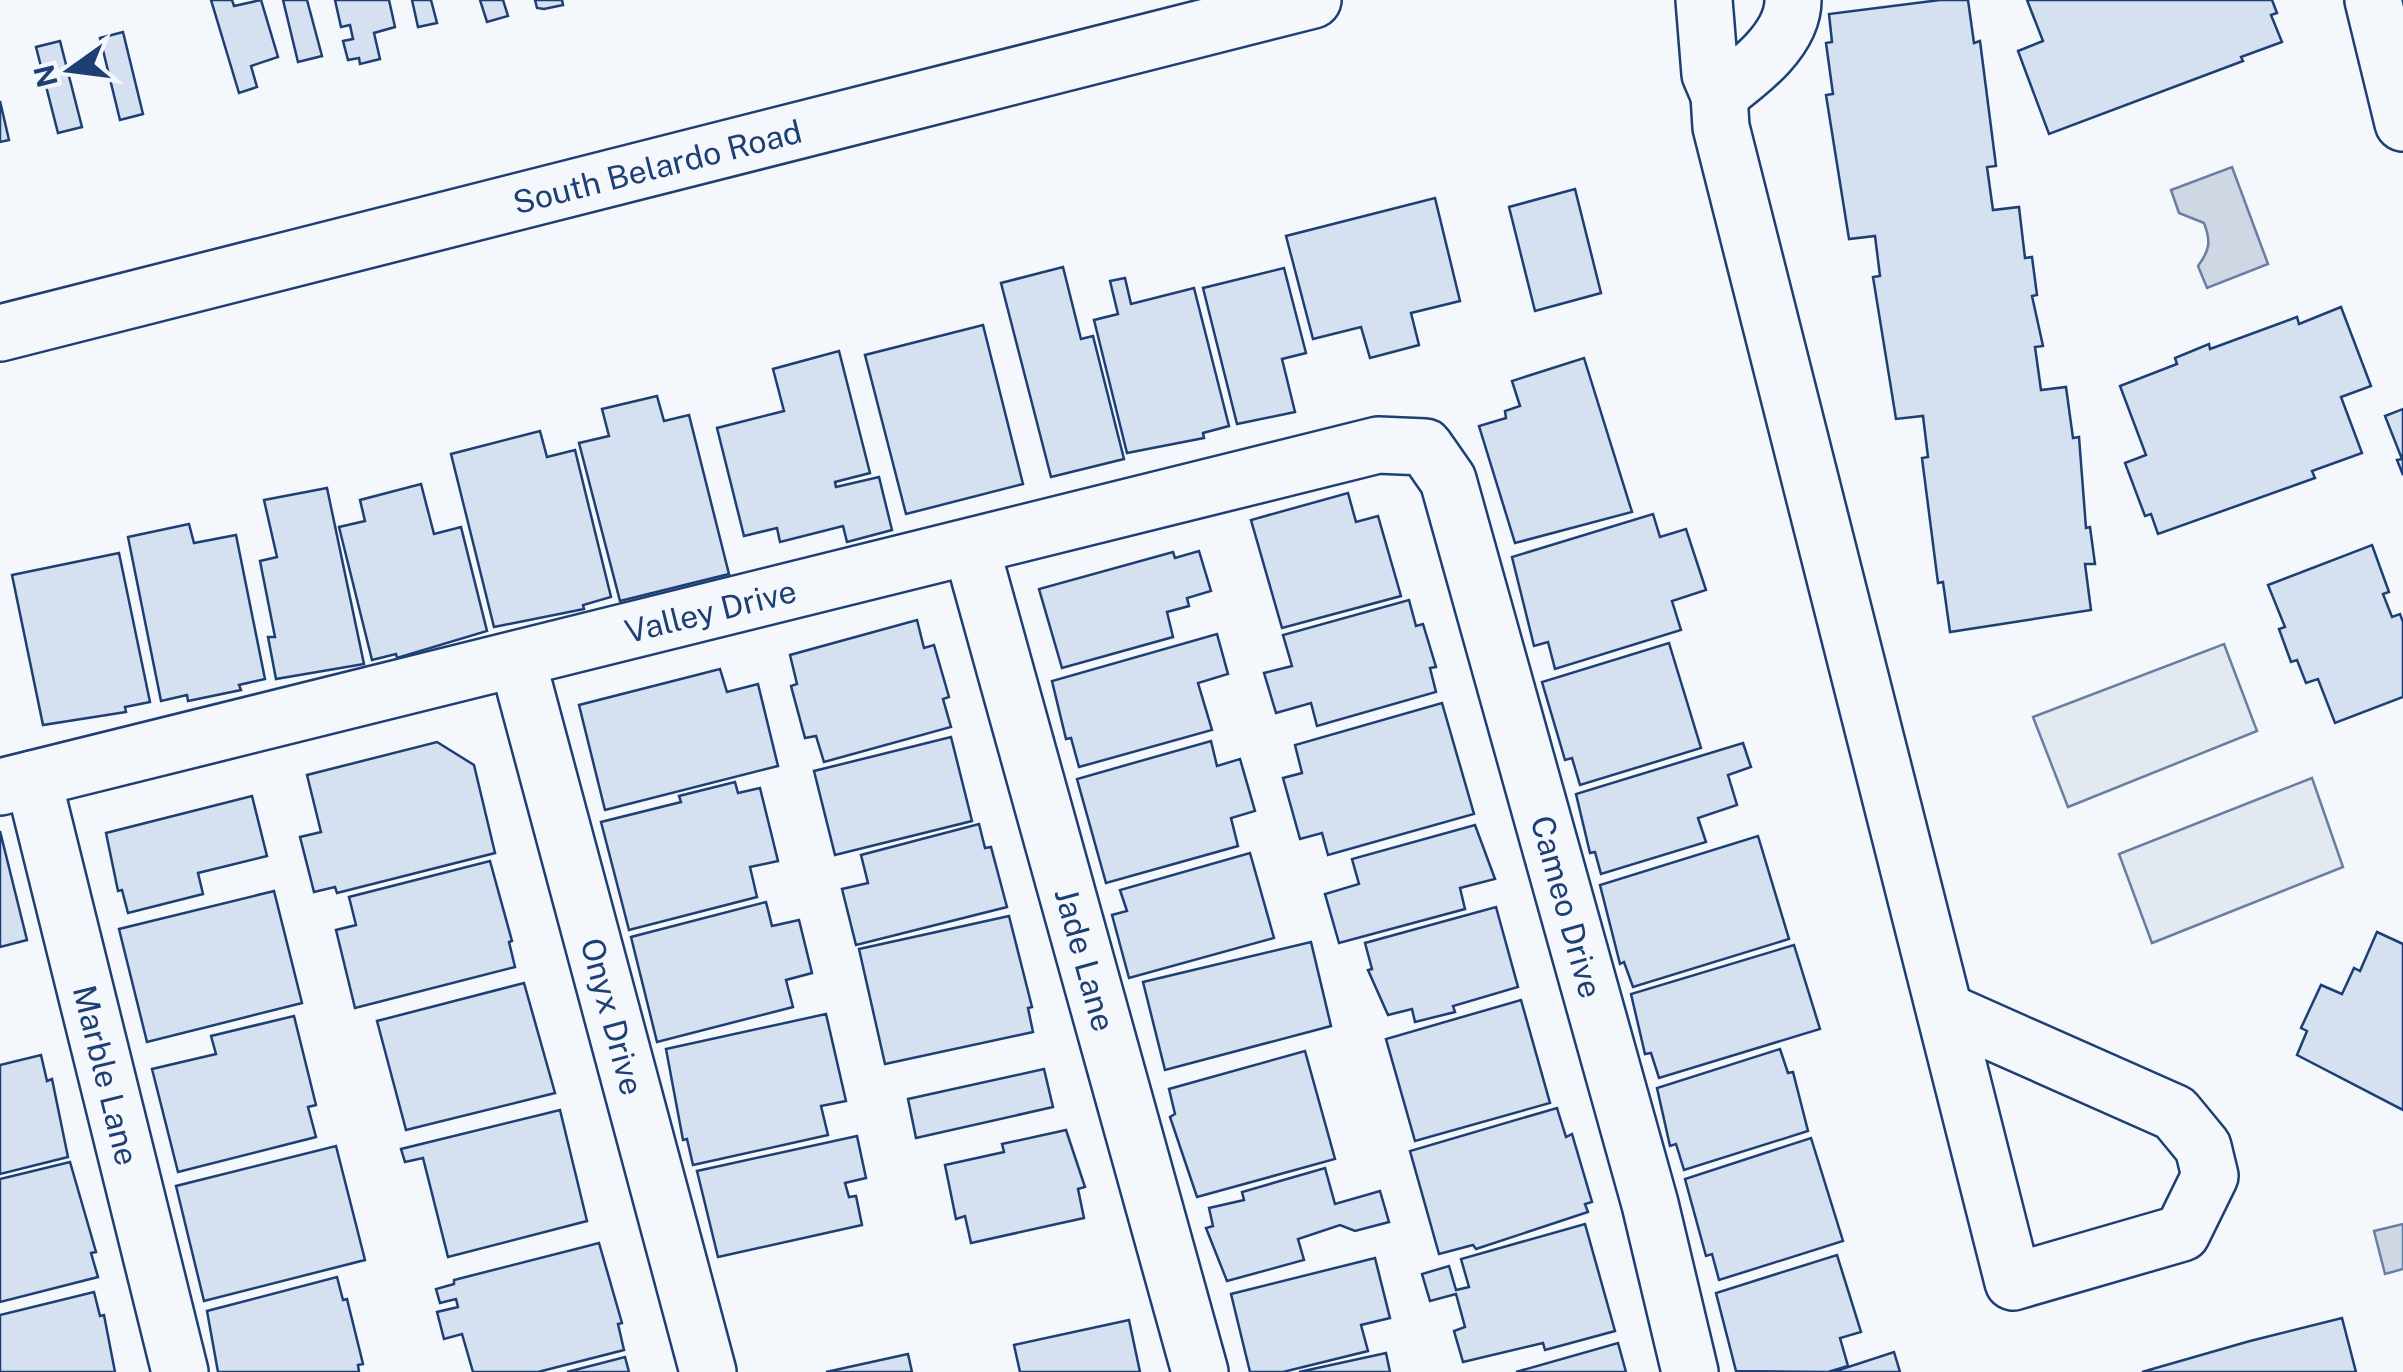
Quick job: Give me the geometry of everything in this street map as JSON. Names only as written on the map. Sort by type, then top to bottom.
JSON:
[{"type":"street","name":"South Belardo Road","points":[[0,333],[1313,0]]},
{"type":"street","points":[[1704,0],[1710,74],[1720,96],[1722,127],[1945,1011],[2014,1282],[2182,1233],[2210,1176],[2203,1147],[2174,1113],[1945,1011]]},
{"type":"street","points":[[1720,96],[1778,40],[1793,15],[1793,0]]},
{"type":"street","points":[[2374,0],[2403,123]]},
{"type":"street","name":"Valley Drive","points":[[16,783],[1378,446],[1425,447]]},
{"type":"street","name":"Cameo Drive","points":[[1425,447],[1448,480],[1650,1204],[1690,1372]]},
{"type":"street","name":"Jade Lane","points":[[970,547],[1200,1372]]},
{"type":"street","name":"Onyx Drive","points":[[517,659],[708,1372]]},
{"type":"street","name":"Marble Lane","points":[[16,783],[180,1372]]},
{"type":"shaded area","points":[[2232,167],[2268,264],[2207,288],[2198,266],[2208,245],[2204,223],[2179,213],[2171,190]]},
{"type":"shaded area","points":[[2224,644],[2257,731],[2068,807],[2033,717]]},
{"type":"shaded area","points":[[2312,778],[2343,867],[2152,943],[2119,854]]},
{"type":"shaded area","points":[[2403,1224],[2403,1269],[2385,1274],[2374,1231]]},
{"type":"building","points":[[211,0],[232,0],[234,6],[261,0],[278,57],[251,66],[257,87],[239,93]]},
{"type":"building","points":[[283,0],[307,0],[322,56],[298,62]]},
{"type":"building","points":[[335,0],[389,0],[395,27],[374,33],[380,59],[360,64],[359,58],[348,60],[343,41],[353,39],[350,25],[341,27]]},
{"type":"building","points":[[412,0],[431,0],[437,23],[418,27]]},
{"type":"building","points":[[480,0],[503,0],[508,16],[487,22]]},
{"type":"building","points":[[535,0],[562,0],[563,5],[537,8]]},
{"type":"building","points":[[1968,0],[1974,43],[1980,41],[1996,166],[1987,167],[1993,210],[2019,207],[2025,258],[2032,257],[2037,295],[2032,296],[2043,346],[2035,347],[2041,390],[2066,387],[2073,438],[2079,437],[2086,528],[2090,527],[2095,564],[2085,564],[2091,610],[1950,632],[1943,582],[1938,583],[1922,458],[1928,457],[1923,416],[1896,419],[1873,277],[1880,276],[1875,236],[1849,239],[1826,95],[1833,94],[1826,43],[1832,42],[1829,14]]},
{"type":"building","points":[[2027,0],[2272,0],[2277,13],[2271,15],[2282,42],[2241,57],[2243,61],[2049,134],[2018,51],[2043,41]]},
{"type":"building","points":[[123,32],[143,114],[120,120],[100,38]]},
{"type":"building","points":[[60,41],[82,127],[58,133],[36,47]]},
{"type":"building","points":[[0,101],[9,140],[0,142]]},
{"type":"building","points":[[1575,189],[1601,293],[1535,311],[1509,207]]},
{"type":"building","points":[[1435,198],[1460,301],[1411,313],[1419,345],[1370,358],[1361,327],[1313,339],[1286,236]]},
{"type":"building","points":[[1063,267],[1081,339],[1093,336],[1124,459],[1051,477],[1001,283]]},
{"type":"building","points":[[1284,268],[1306,353],[1282,359],[1295,412],[1237,424],[1203,288]]},
{"type":"building","points":[[1125,278],[1131,304],[1194,288],[1229,426],[1203,433],[1204,438],[1127,453],[1094,320],[1118,314],[1110,281]]},
{"type":"building","points":[[2341,307],[2371,386],[2341,397],[2362,453],[2312,471],[2315,478],[2158,534],[2151,514],[2145,516],[2125,463],[2146,455],[2120,386],[2177,364],[2175,358],[2209,344],[2210,349],[2297,317],[2299,324]]},
{"type":"building","points":[[983,325],[1023,484],[906,514],[865,355]]},
{"type":"building","points":[[839,351],[870,473],[835,482],[836,487],[879,477],[892,530],[847,542],[843,526],[780,542],[777,528],[744,536],[717,428],[784,411],[773,369]]},
{"type":"building","points":[[1584,358],[1632,512],[1515,543],[1479,426],[1506,418],[1505,411],[1520,406],[1512,381]]},
{"type":"building","points":[[657,396],[664,421],[689,415],[729,574],[620,601],[579,443],[609,436],[602,409]]},
{"type":"building","points":[[2403,409],[2403,475],[2397,460],[2402,459],[2385,416]]},
{"type":"building","points":[[540,431],[547,457],[575,450],[611,597],[583,605],[584,609],[494,627],[451,454]]},
{"type":"building","points":[[421,484],[434,534],[461,527],[487,631],[397,658],[396,654],[372,660],[339,527],[365,521],[360,500]]},
{"type":"building","points":[[327,488],[364,664],[276,679],[268,637],[275,637],[260,561],[277,557],[264,500]]},
{"type":"building","points":[[1348,493],[1356,522],[1378,516],[1401,596],[1282,628],[1251,520]]},
{"type":"building","points":[[1653,514],[1660,537],[1686,529],[1706,590],[1672,601],[1681,630],[1555,669],[1548,642],[1534,646],[1512,557]]},
{"type":"building","points":[[189,524],[194,543],[236,535],[265,679],[239,685],[241,690],[188,701],[187,695],[161,701],[128,537]]},
{"type":"building","points":[[2372,545],[2389,592],[2383,594],[2392,617],[2400,614],[2403,622],[2403,697],[2335,723],[2318,679],[2306,683],[2297,660],[2291,662],[2279,629],[2285,627],[2268,585]]},
{"type":"building","points":[[1199,551],[1211,591],[1187,598],[1189,606],[1167,612],[1173,637],[1062,668],[1039,589],[1173,552],[1175,558]]},
{"type":"building","points":[[119,553],[150,702],[125,707],[126,712],[43,725],[12,575]]},
{"type":"building","points":[[1409,600],[1416,626],[1423,624],[1436,667],[1430,668],[1436,692],[1317,726],[1311,703],[1276,713],[1264,673],[1292,666],[1283,635]]},
{"type":"building","points":[[917,620],[924,648],[934,645],[949,697],[943,699],[951,727],[824,762],[816,736],[805,738],[791,686],[797,684],[790,655]]},
{"type":"building","points":[[1217,634],[1228,674],[1198,683],[1212,730],[1079,767],[1071,738],[1066,739],[1052,681]]},
{"type":"building","points":[[1669,643],[1701,748],[1580,785],[1572,758],[1565,760],[1542,682]]},
{"type":"building","points":[[720,669],[727,692],[758,684],[778,766],[605,810],[579,705]]},
{"type":"building","points":[[1442,703],[1474,814],[1328,855],[1322,833],[1300,839],[1283,778],[1302,773],[1295,745]]},
{"type":"building","points":[[951,737],[972,821],[835,855],[814,771]]},
{"type":"building","points":[[1211,741],[1217,766],[1240,759],[1255,811],[1231,818],[1238,846],[1106,883],[1077,779]]},
{"type":"building","points":[[437,742],[474,765],[495,853],[337,893],[335,887],[314,892],[300,837],[321,832],[307,775]]},
{"type":"building","points":[[1743,743],[1751,767],[1728,775],[1737,805],[1698,818],[1706,842],[1601,874],[1595,852],[1590,853],[1576,794]]},
{"type":"building","points":[[735,782],[738,793],[760,788],[778,861],[750,867],[757,897],[629,930],[601,822],[681,802],[679,796]]},
{"type":"building","points":[[252,796],[267,856],[198,873],[203,894],[128,913],[122,890],[118,891],[106,833]]},
{"type":"building","points":[[979,824],[985,848],[991,847],[1007,907],[856,945],[842,889],[868,883],[861,855]]},
{"type":"building","points":[[1475,825],[1495,879],[1460,888],[1465,909],[1339,943],[1325,894],[1359,884],[1352,859]]},
{"type":"building","points":[[0,831],[27,940],[0,947]]},
{"type":"building","points":[[1758,836],[1789,939],[1633,987],[1624,962],[1620,964],[1600,885]]},
{"type":"building","points":[[1250,853],[1274,938],[1129,978],[1112,915],[1127,911],[1120,890]]},
{"type":"building","points":[[490,861],[512,941],[509,942],[515,967],[355,1008],[336,930],[356,925],[349,897]]},
{"type":"building","points":[[274,891],[302,1003],[147,1042],[119,929]]},
{"type":"building","points":[[766,902],[772,926],[799,920],[812,973],[786,980],[793,1007],[657,1042],[631,937]]},
{"type":"building","points":[[1496,907],[1518,987],[1453,1006],[1455,1012],[1415,1022],[1412,1009],[1388,1015],[1368,970],[1372,969],[1365,943]]},
{"type":"building","points":[[1009,916],[1032,1007],[1028,1008],[1033,1032],[885,1064],[859,949]]},
{"type":"building","points":[[2377,932],[2403,944],[2403,1110],[2297,1055],[2307,1031],[2301,1028],[2321,985],[2342,994],[2354,968],[2360,971]]},
{"type":"building","points":[[1311,942],[1331,1026],[1165,1070],[1143,982]]},
{"type":"building","points":[[1794,945],[1820,1029],[1659,1078],[1651,1053],[1645,1054],[1631,994]]},
{"type":"building","points":[[524,983],[555,1093],[406,1130],[377,1021]]},
{"type":"building","points":[[1521,1000],[1550,1103],[1415,1141],[1386,1039]]},
{"type":"building","points":[[826,1014],[846,1101],[821,1106],[828,1135],[693,1165],[687,1139],[683,1140],[666,1049]]},
{"type":"building","points":[[294,1016],[316,1105],[308,1107],[316,1137],[178,1172],[152,1069],[216,1054],[211,1036]]},
{"type":"building","points":[[1780,1049],[1788,1073],[1793,1072],[1808,1131],[1684,1170],[1676,1144],[1670,1146],[1657,1088]]},
{"type":"building","points":[[1305,1051],[1335,1159],[1197,1197],[1170,1117],[1175,1114],[1169,1089]]},
{"type":"building","points":[[41,1055],[47,1081],[52,1079],[68,1157],[0,1174],[0,1065]]},
{"type":"building","points":[[1044,1069],[1053,1107],[916,1138],[908,1099]]},
{"type":"building","points":[[1557,1108],[1566,1137],[1572,1134],[1592,1202],[1585,1204],[1588,1212],[1476,1249],[1473,1245],[1439,1254],[1410,1151]]},
{"type":"building","points":[[560,1110],[587,1221],[448,1257],[423,1158],[405,1162],[401,1149]]},
{"type":"building","points":[[1066,1130],[1085,1187],[1078,1189],[1084,1218],[971,1243],[965,1216],[956,1219],[945,1165],[1004,1152],[1002,1144]]},
{"type":"building","points":[[857,1136],[866,1178],[845,1183],[849,1197],[856,1196],[862,1225],[718,1257],[697,1171]]},
{"type":"building","points":[[1811,1138],[1843,1241],[1719,1280],[1712,1254],[1706,1256],[1685,1179]]},
{"type":"building","points":[[336,1146],[365,1260],[204,1301],[176,1186]]},
{"type":"building","points":[[70,1162],[96,1252],[91,1253],[98,1277],[0,1302],[0,1179]]},
{"type":"building","points":[[1325,1168],[1335,1204],[1380,1191],[1389,1222],[1355,1231],[1340,1225],[1298,1239],[1304,1260],[1227,1281],[1206,1228],[1213,1226],[1209,1208],[1244,1200],[1242,1192]]},
{"type":"building","points":[[1585,1224],[1615,1331],[1545,1350],[1543,1343],[1463,1362],[1454,1331],[1465,1327],[1456,1294],[1430,1301],[1422,1274],[1449,1266],[1456,1290],[1469,1287],[1461,1259]]},
{"type":"building","points":[[599,1243],[622,1323],[618,1324],[624,1350],[538,1372],[473,1372],[462,1334],[444,1339],[437,1312],[458,1307],[456,1299],[440,1303],[436,1289],[454,1284],[454,1280]]},
{"type":"building","points":[[1837,1255],[1861,1332],[1840,1338],[1848,1366],[1828,1372],[1736,1371],[1716,1293]]},
{"type":"building","points":[[1375,1258],[1390,1318],[1361,1325],[1368,1351],[1283,1372],[1250,1372],[1231,1294]]},
{"type":"building","points":[[337,1277],[343,1300],[347,1299],[363,1364],[358,1365],[359,1372],[218,1372],[207,1311]]},
{"type":"building","points":[[94,1292],[100,1316],[104,1315],[115,1372],[0,1372],[0,1315]]},
{"type":"building","points":[[2342,1318],[2356,1372],[2142,1372],[2250,1341]]},
{"type":"building","points":[[1129,1320],[1140,1372],[1020,1372],[1014,1345]]},
{"type":"building","points":[[1618,1343],[1626,1372],[1516,1372]]},
{"type":"building","points":[[1894,1352],[1900,1372],[1833,1372]]},
{"type":"building","points":[[1386,1353],[1390,1372],[1299,1372]]},
{"type":"building","points":[[908,1354],[912,1372],[826,1372]]},
{"type":"building","points":[[625,1357],[629,1372],[567,1372]]}]
